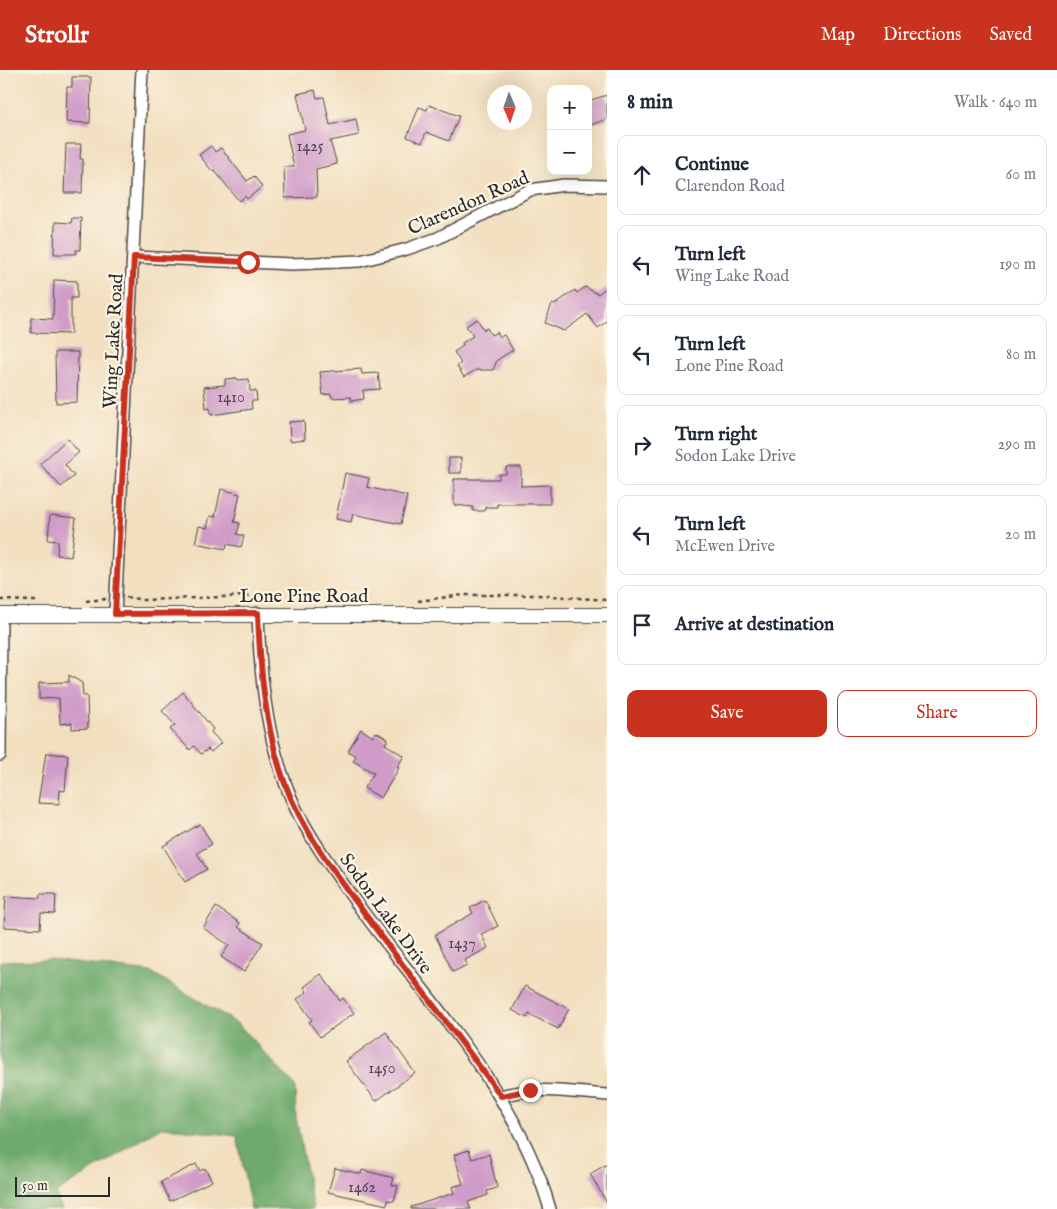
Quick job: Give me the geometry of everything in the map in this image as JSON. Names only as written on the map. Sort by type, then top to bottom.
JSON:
[{"type":"street","name":"Wing Lake Road","points":[[115,614],[142,70]]},
{"type":"street","name":"Clarendon Road","points":[[134,257],[292,264],[360,261],[400,251],[438,238],[530,190],[564,185],[607,186]]},
{"type":"street","name":"Lone Pine Road","points":[[1,615],[258,613],[607,614]]},
{"type":"street","name":"Sodon Lake Drive","points":[[258,613],[262,675],[270,732],[285,782],[296,809],[340,880],[501,1096],[534,1162],[550,1209]]},
{"type":"street","points":[[0,755],[1,615]]},
{"type":"street","points":[[501,1096],[516,1092],[545,1090],[607,1095]]},
{"type":"path","points":[[416,601],[463,595],[538,595],[607,600]]},
{"type":"path","points":[[126,596],[143,600],[247,596],[280,601]]},
{"type":"green space","points":[[50,960],[151,972],[238,1024],[295,1086],[296,1117],[313,1209],[251,1209],[237,1136],[162,1127],[56,1193],[62,1209],[0,1209],[0,961]]},
{"type":"building","points":[[72,77],[91,77],[90,123],[66,122],[67,87],[72,87]]},
{"type":"building","points":[[315,90],[317,98],[324,97],[330,125],[356,119],[359,135],[330,141],[337,164],[316,169],[317,197],[285,198],[284,167],[294,167],[287,134],[305,130],[297,94]]},
{"type":"building","points":[[607,95],[607,119],[592,125],[592,100]]},
{"type":"building","points":[[429,105],[459,116],[449,141],[426,132],[422,143],[407,137],[419,107],[427,110]]},
{"type":"building","points":[[66,144],[81,144],[80,159],[83,159],[82,193],[64,193]]},
{"type":"building","points":[[211,146],[215,152],[221,148],[247,181],[254,176],[262,187],[247,199],[245,196],[239,201],[199,155]]},
{"type":"building","points":[[72,218],[81,218],[80,250],[76,250],[76,254],[54,254],[55,222],[71,223]]},
{"type":"building","points":[[54,280],[77,281],[77,298],[71,298],[71,334],[31,333],[31,318],[53,319]]},
{"type":"building","points":[[585,287],[598,294],[607,287],[607,321],[598,328],[587,314],[564,331],[545,323],[552,304],[554,305],[575,290],[577,293]]},
{"type":"building","points":[[477,319],[484,330],[487,328],[491,335],[497,332],[500,337],[504,335],[513,350],[497,360],[493,370],[476,370],[464,377],[457,366],[461,363],[454,352],[463,346],[462,343],[473,336],[466,326]]},
{"type":"building","points":[[55,352],[78,352],[77,402],[56,403]]},
{"type":"building","points":[[361,369],[362,374],[378,373],[380,389],[363,390],[364,399],[351,401],[351,397],[332,398],[331,394],[323,395],[320,372]]},
{"type":"building","points":[[237,378],[237,380],[249,379],[250,391],[256,391],[257,401],[251,401],[252,409],[211,415],[210,408],[206,409],[204,387],[225,385],[225,379]]},
{"type":"building","points":[[304,421],[305,439],[290,441],[289,422]]},
{"type":"building","points":[[67,439],[79,452],[65,465],[74,476],[61,487],[40,464]]},
{"type":"building","points":[[449,458],[461,458],[461,473],[449,473]]},
{"type":"building","points":[[506,467],[521,467],[521,486],[550,485],[550,504],[497,504],[497,507],[485,507],[485,511],[473,511],[473,507],[454,505],[454,479],[499,479],[499,474],[506,474]]},
{"type":"building","points":[[345,473],[369,478],[367,487],[407,496],[401,524],[353,514],[351,522],[336,519]]},
{"type":"building","points":[[221,489],[240,494],[234,522],[240,523],[237,534],[244,536],[241,547],[227,544],[226,549],[195,543],[199,526],[207,528],[210,516],[215,517]]},
{"type":"building","points":[[50,515],[76,518],[71,557],[57,555],[58,541],[48,540]]},
{"type":"building","points":[[69,675],[82,683],[83,696],[87,696],[88,728],[72,729],[72,723],[60,724],[59,698],[39,699],[39,683],[69,682]]},
{"type":"building","points":[[183,692],[213,729],[211,732],[221,743],[211,752],[208,749],[201,754],[194,746],[190,750],[170,729],[175,725],[162,711]]},
{"type":"building","points":[[361,729],[373,737],[376,732],[388,739],[385,744],[404,756],[381,798],[364,788],[374,773],[353,761],[356,756],[348,751]]},
{"type":"building","points":[[46,753],[68,755],[65,791],[60,790],[59,804],[38,803]]},
{"type":"building","points":[[200,824],[212,844],[197,853],[207,869],[185,882],[163,846]]},
{"type":"building","points":[[40,894],[56,894],[55,914],[41,913],[40,929],[4,927],[6,896],[40,898]]},
{"type":"building","points":[[485,900],[498,926],[481,934],[488,948],[465,960],[467,965],[453,972],[435,935],[473,913],[470,908]]},
{"type":"building","points":[[216,907],[240,923],[238,927],[263,943],[244,972],[221,957],[229,945],[203,928]]},
{"type":"building","points":[[321,974],[340,1001],[343,998],[354,1013],[320,1037],[309,1022],[312,1020],[297,999],[307,992],[304,987]]},
{"type":"building","points":[[525,986],[569,1009],[558,1029],[529,1014],[527,1018],[512,1010]]},
{"type":"building","points":[[386,1032],[415,1073],[376,1101],[346,1061]]},
{"type":"building","points":[[469,1150],[472,1159],[489,1154],[497,1188],[487,1191],[488,1195],[468,1202],[471,1209],[411,1209],[411,1207],[454,1193],[452,1187],[463,1184],[454,1155]]},
{"type":"building","points":[[196,1164],[200,1171],[205,1168],[212,1181],[170,1201],[161,1182]]},
{"type":"building","points":[[607,1164],[607,1203],[590,1174]]},
{"type":"building","points":[[335,1168],[361,1174],[362,1170],[394,1178],[392,1185],[398,1186],[394,1201],[388,1200],[387,1205],[328,1192]]},
{"type":"route","points":[[248,262],[134,257],[115,614],[258,613],[266,713],[277,759],[296,809],[340,880],[501,1096],[530,1090]]}]
